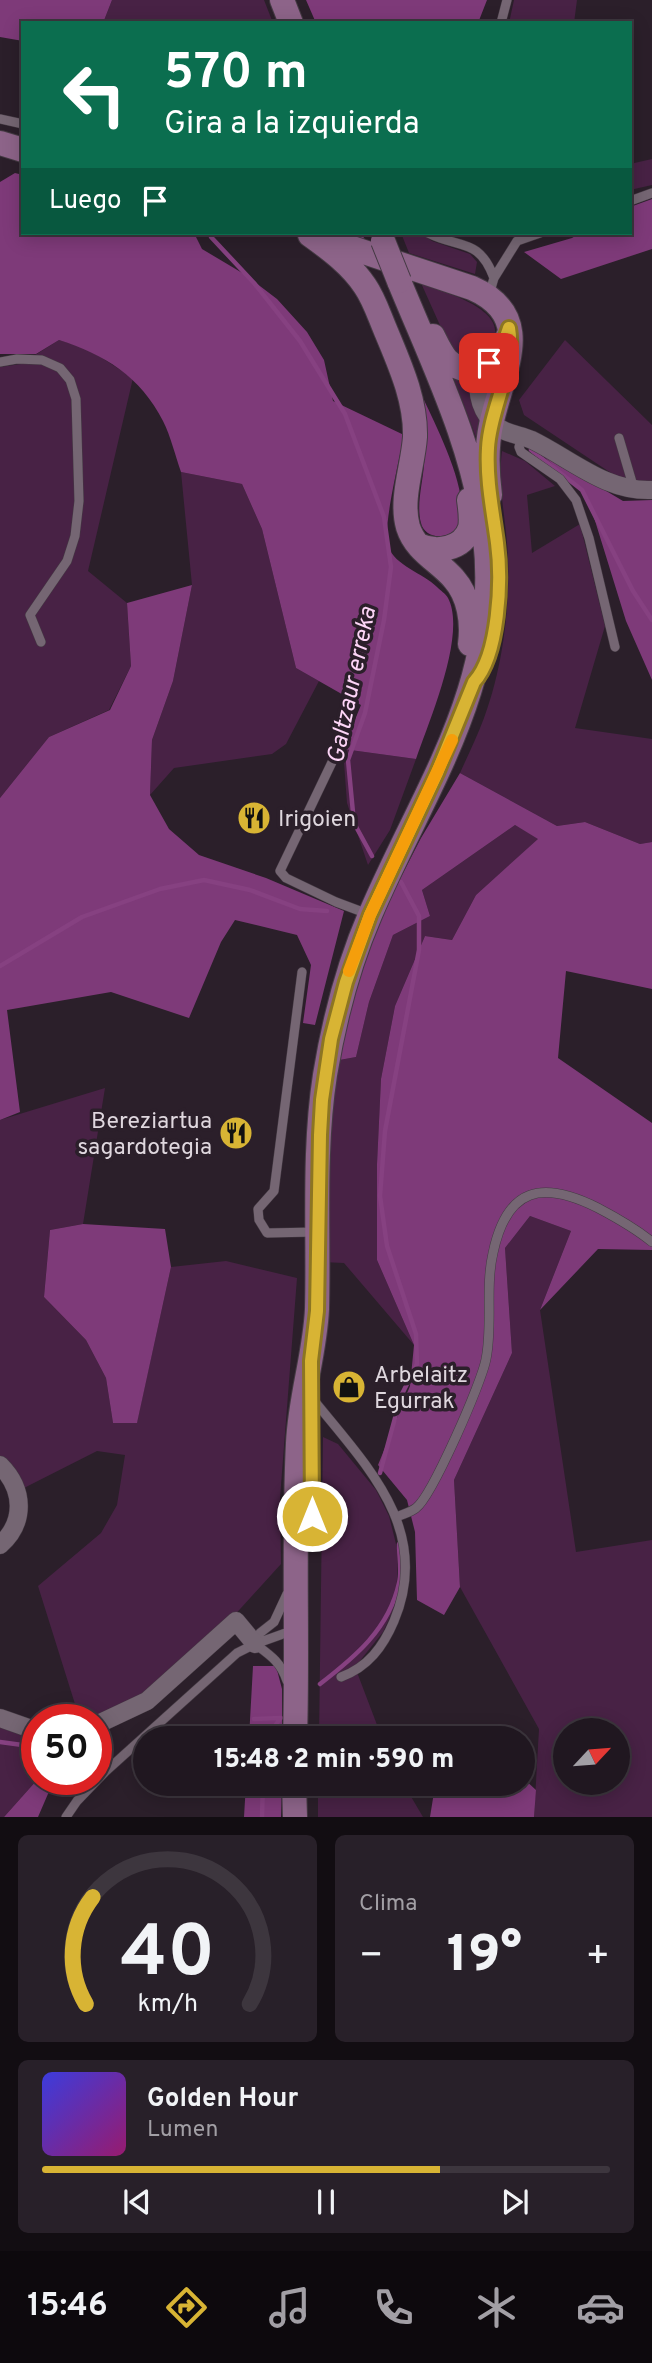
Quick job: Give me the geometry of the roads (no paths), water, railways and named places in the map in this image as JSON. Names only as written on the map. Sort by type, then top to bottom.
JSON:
[{"type":"main road","points":[[282,0],[290,21]]},
{"type":"main road","points":[[0,143],[21,149]]},
{"type":"main road","points":[[308,235],[463,285],[491,287],[503,309],[509,328],[511,349],[498,397],[509,431],[488,448],[489,484],[498,547],[497,610],[488,657],[481,674],[474,682]]},
{"type":"main road","points":[[376,258],[370,304],[383,325],[403,374],[413,416],[415,435],[407,491],[407,519],[412,537],[426,556],[455,580],[466,601],[472,624],[465,671],[441,738],[437,773]]},
{"type":"main road","points":[[376,258],[433,336],[447,360],[455,365],[478,370],[502,348],[509,328]]},
{"type":"main road","points":[[376,258],[454,447],[469,500],[471,526],[461,540],[441,550],[418,545]]},
{"type":"main road","points":[[310,1726],[311,1361],[317,1311],[316,1232],[325,1075],[343,992],[370,915],[437,773],[474,682],[482,647],[488,584],[481,506],[466,446],[376,258]]},
{"type":"main road","points":[[295,1726],[298,1439],[304,1386],[311,1361]]},
{"type":"main road","points":[[301,1726],[295,1628],[307,1481],[312,1460]]},
{"type":"street","points":[[478,370],[498,397],[513,427],[509,431]]},
{"type":"street","points":[[478,370],[479,398],[509,431],[617,486],[643,490]]},
{"type":"street","points":[[0,1465],[16,1485],[19,1499],[19,1514],[15,1527],[0,1545]]},
{"type":"street","points":[[112,1718],[147,1701],[236,1621],[254,1644]]},
{"type":"street","points":[[0,1718],[21,1725]]},
{"type":"lane","points":[[501,21],[506,0]]},
{"type":"lane","points":[[0,118],[21,123]]},
{"type":"lane","points":[[632,200],[652,194]]},
{"type":"lane","points":[[435,235],[471,246],[485,260],[491,287]]},
{"type":"lane","points":[[491,287],[517,241],[534,235]]},
{"type":"lane","points":[[0,362],[17,359],[42,360],[60,368],[71,380],[76,399],[79,501],[75,536],[67,561],[30,615],[41,642]]},
{"type":"lane","points":[[509,431],[521,452],[560,479],[576,500],[589,538],[615,647]]},
{"type":"lane","points":[[619,438],[643,490]]},
{"type":"lane","points":[[334,758],[280,871],[286,878],[370,915]]},
{"type":"lane","points":[[302,972],[274,1191],[258,1209],[259,1220],[267,1233],[316,1232]]},
{"type":"lane","points":[[397,1517],[418,1507],[452,1446],[486,1360],[492,1254],[506,1214],[521,1199],[536,1192],[554,1192],[588,1203],[631,1226],[652,1242]]},
{"type":"lane","points":[[312,1398],[369,1469],[387,1496],[397,1517],[406,1567],[404,1598],[389,1632],[371,1660],[355,1672],[341,1677]]},
{"type":"lane","points":[[254,1644],[260,1633],[295,1628]]},
{"type":"lane","points":[[66,1817],[77,1801],[116,1762],[237,1653],[254,1644],[288,1634],[295,1628]]},
{"type":"lane","points":[[254,1644],[277,1659],[283,1668],[288,1684],[289,1726]]},
{"type":"waterway","name":"Galtzaur erreka","points":[[210,235],[254,283],[300,341],[345,414],[384,517],[391,567],[384,620],[365,713],[348,760],[354,823],[372,856]]},
{"type":"waterway","points":[[355,235],[362,239]]},
{"type":"waterway","points":[[531,450],[582,490],[633,591],[652,620]]},
{"type":"waterway","points":[[0,966],[82,917],[160,889],[204,880],[250,890],[300,909],[327,911]]},
{"type":"waterway","name":"Galtzaur erreka","points":[[380,1473],[401,1396],[417,1364],[416,1334],[387,1246],[380,1196],[385,1131],[419,950],[419,916],[401,882]]},
{"type":"waterway","name":"Galtzaur erreka","points":[[320,1684],[369,1641],[387,1614],[400,1578],[399,1544]]},
{"type":"waterway","points":[[254,1719],[281,1718]]},
{"type":"waterway","name":"Galtzaur erreka","points":[[275,1726],[280,1719]]},
{"type":"waterway","points":[[0,1742],[21,1745]]},
{"type":"waterway","name":"Galtzaur erreka","points":[[262,1817],[263,1796]]},
{"type":"place","name":"Irigoien","points":[[254,818]]},
{"type":"place","name":"Bereziartua sagardotegia","points":[[236,1133]]},
{"type":"place","name":"Arbelaitz Egurrak","points":[[349,1387]]}]
